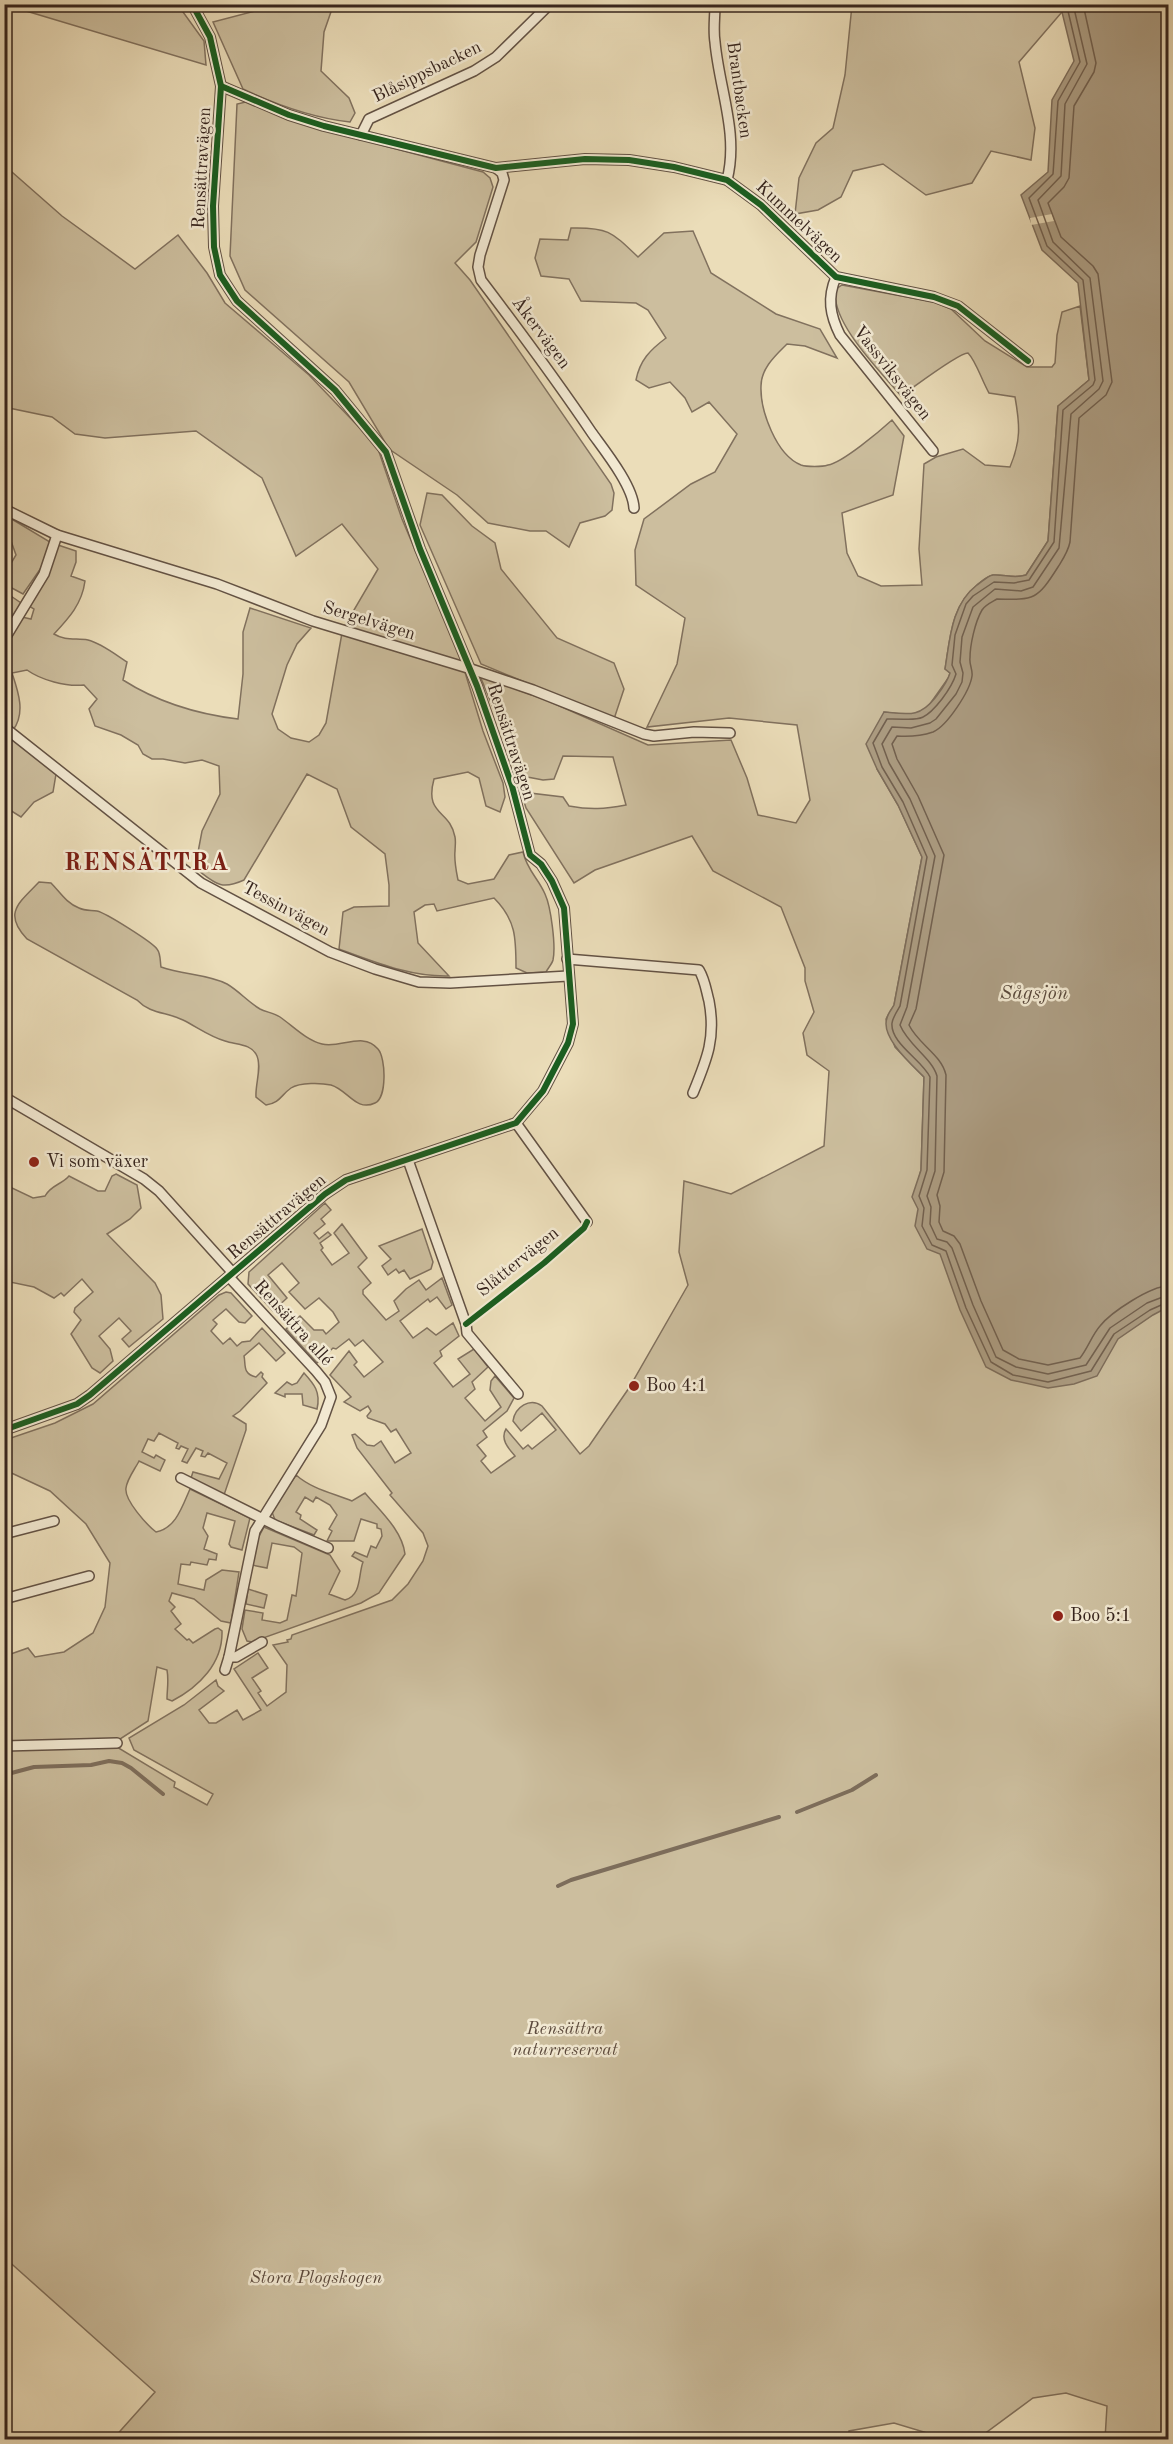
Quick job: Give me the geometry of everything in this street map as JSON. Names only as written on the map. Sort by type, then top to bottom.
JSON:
[{"type":"street","name":"Rensättravägen","points":[[4,1430],[70,1407],[90,1395],[325,1194],[346,1180],[516,1124],[543,1091],[568,1043],[573,1024],[564,908],[552,881],[541,864],[530,855],[512,786],[471,669],[420,549],[386,452],[334,390],[281,339],[237,302],[220,275],[213,247],[213,206],[221,86],[210,37],[192,4]]},
{"type":"street","name":"Blåsippsbacken","points":[[361,135],[369,119],[474,72],[496,57],[513,43],[550,4]]},
{"type":"street","name":"Brantbacken","points":[[715,4],[714,42],[728,112],[731,160],[727,180]]},
{"type":"street","name":"Kummelvägen","points":[[221,86],[289,115],[496,168],[585,159],[629,160],[674,166],[727,180],[761,205],[836,277],[934,297],[958,306],[1028,361]]},
{"type":"street","name":"Åkervägen","points":[[496,168],[502,172],[504,180],[480,255],[478,267],[481,280],[547,366],[609,457],[634,498],[634,508]]},
{"type":"street","name":"Vassviksvägen","points":[[836,277],[830,290],[830,302],[831,313],[840,335],[933,451]]},
{"type":"street","name":"Sergelvägen","points":[[4,509],[57,535],[217,584],[313,621],[533,690],[644,734],[654,736],[694,732],[730,733]]},
{"type":"street","points":[[4,640],[44,574],[57,535]]},
{"type":"street","name":"Tessinvägen","points":[[4,727],[201,882],[330,952],[375,969],[419,981],[450,983],[568,976]]},
{"type":"street","points":[[567,959],[699,970],[704,978],[712,1016],[712,1036],[708,1057],[693,1093]]},
{"type":"street","name":"Rensättra allé","points":[[4,1097],[144,1179],[159,1191],[316,1371],[325,1382],[331,1397],[321,1425],[255,1531],[248,1557],[230,1657],[225,1670]]},
{"type":"street","points":[[516,1124],[587,1221]]},
{"type":"street","points":[[408,1160],[466,1324],[467,1333],[518,1394]]},
{"type":"street","points":[[181,1478],[328,1548]]},
{"type":"street","points":[[4,1534],[54,1521]]},
{"type":"street","points":[[4,1599],[90,1576]]},
{"type":"street","points":[[230,1657],[236,1657],[262,1642]]},
{"type":"street","points":[[4,1746],[117,1743]]},
{"type":"green space","points":[[273,4],[340,5],[333,6],[324,32],[321,71],[349,98],[355,113],[350,122],[295,110],[243,89],[213,22],[270,7]]},
{"type":"green space","points":[[6,5],[178,5],[204,41],[206,65]]},
{"type":"green space","points":[[852,5],[1057,5],[1062,12],[1019,62],[1035,128],[1031,160],[991,151],[972,183],[926,195],[883,164],[853,171],[841,197],[818,210],[795,214],[799,178],[816,143],[833,128],[845,75]]},
{"type":"green space","points":[[250,101],[321,129],[483,172],[490,178],[493,187],[476,242],[455,263],[470,280],[611,484],[614,493],[612,510],[605,516],[580,523],[569,547],[546,531],[530,531],[488,523],[457,495],[389,449],[349,382],[245,290],[230,256],[237,104]]},
{"type":"green space","points":[[4,165],[62,216],[135,269],[178,235],[207,273],[225,303],[309,375],[377,446],[402,519],[463,664],[344,627],[378,569],[342,524],[296,556],[262,478],[196,431],[105,438],[75,434],[52,417],[9,408],[5,404]]},
{"type":"green space","name":"Rensättra naturreservat","points":[[571,228],[602,230],[609,233],[638,257],[664,233],[693,231],[711,273],[776,314],[820,329],[837,358],[805,346],[787,344],[770,362],[764,373],[761,386],[763,407],[777,442],[792,460],[804,466],[822,466],[842,459],[892,420],[904,436],[893,495],[842,513],[847,553],[858,576],[881,586],[922,585],[919,549],[924,464],[936,457],[963,449],[985,465],[1010,467],[1018,441],[1017,407],[1015,397],[989,393],[968,353],[946,364],[901,396],[848,331],[836,302],[836,289],[842,285],[934,302],[951,309],[985,341],[1027,367],[1052,367],[1055,363],[1057,335],[1062,312],[1080,306],[1089,380],[1058,406],[1048,541],[1026,575],[991,576],[968,593],[957,612],[950,635],[945,669],[950,673],[949,677],[925,711],[909,715],[884,712],[877,769],[898,805],[922,857],[894,1005],[886,1019],[895,1047],[924,1077],[919,1178],[1168,1138],[1168,2439],[1105,2439],[1107,2406],[1066,2393],[1033,2398],[976,2440],[947,2439],[894,2423],[849,2431],[849,2440],[113,2439],[155,2392],[5,2258],[5,1750],[117,1747],[175,1782],[174,1787],[207,1805],[213,1794],[134,1750],[129,1738],[184,1705],[216,1680],[218,1686],[224,1691],[199,1710],[209,1723],[216,1723],[237,1710],[243,1720],[261,1710],[234,1669],[258,1653],[268,1668],[252,1678],[267,1706],[286,1692],[287,1665],[273,1645],[288,1642],[287,1640],[291,1639],[292,1635],[392,1600],[408,1584],[423,1561],[428,1546],[423,1533],[390,1495],[392,1493],[357,1448],[352,1435],[355,1434],[367,1445],[374,1446],[381,1441],[395,1463],[411,1453],[396,1429],[391,1432],[385,1424],[368,1418],[371,1411],[368,1406],[360,1411],[344,1402],[351,1397],[330,1375],[349,1351],[357,1362],[354,1365],[364,1377],[383,1362],[363,1340],[355,1346],[349,1339],[336,1349],[333,1348],[317,1363],[286,1329],[300,1316],[314,1330],[323,1330],[326,1334],[339,1322],[333,1312],[319,1298],[305,1309],[289,1292],[299,1283],[282,1263],[268,1275],[287,1298],[273,1311],[248,1284],[249,1272],[325,1203],[331,1210],[321,1219],[325,1224],[314,1233],[319,1239],[328,1232],[331,1235],[320,1243],[323,1248],[321,1250],[332,1265],[349,1253],[334,1233],[342,1224],[367,1258],[358,1267],[371,1283],[363,1290],[363,1294],[386,1320],[399,1311],[394,1301],[406,1289],[419,1280],[426,1290],[442,1278],[452,1305],[446,1309],[437,1297],[430,1302],[428,1299],[400,1321],[413,1338],[427,1328],[436,1335],[453,1323],[459,1336],[440,1351],[442,1356],[434,1363],[453,1387],[470,1374],[458,1359],[474,1349],[488,1367],[472,1382],[475,1389],[465,1398],[485,1421],[501,1407],[490,1390],[491,1381],[495,1376],[514,1398],[507,1411],[483,1431],[487,1437],[477,1445],[486,1456],[481,1461],[491,1473],[515,1456],[504,1440],[506,1429],[523,1449],[528,1445],[532,1449],[556,1430],[542,1413],[521,1431],[513,1421],[514,1416],[528,1403],[537,1403],[542,1406],[580,1454],[589,1446],[629,1388],[688,1285],[679,1252],[684,1181],[731,1194],[824,1146],[829,1071],[807,1055],[803,1033],[814,1012],[805,981],[805,968],[781,907],[713,871],[692,836],[595,870],[574,883],[526,808],[521,792],[563,797],[569,806],[577,807],[598,808],[626,805],[613,757],[563,756],[554,779],[543,780],[517,775],[503,732],[480,676],[546,700],[648,745],[731,740],[747,778],[758,815],[796,823],[810,800],[797,725],[729,718],[647,727],[677,664],[685,618],[636,585],[635,550],[644,519],[691,484],[715,472],[737,434],[709,402],[692,412],[685,398],[670,382],[649,388],[636,380],[646,356],[666,338],[648,310],[636,303],[581,301],[569,279],[541,276],[535,258],[540,239],[568,240]]},
{"type":"green space","points":[[427,493],[442,495],[472,526],[495,543],[501,569],[557,638],[614,663],[624,689],[614,719],[481,664],[420,525]]},
{"type":"green space","points":[[5,515],[50,542],[41,568],[23,594],[10,587],[10,565],[16,555],[11,541],[5,537]]},
{"type":"green space","points":[[58,545],[76,551],[76,562],[71,576],[85,581],[78,604],[54,634],[66,638],[88,640],[103,646],[127,662],[123,680],[150,695],[178,706],[238,719],[243,674],[243,632],[250,608],[311,628],[297,644],[287,665],[272,714],[278,729],[291,738],[309,742],[319,735],[326,723],[342,633],[464,669],[483,731],[503,783],[505,797],[500,812],[486,806],[479,778],[468,772],[434,779],[432,800],[452,828],[458,880],[468,884],[494,879],[509,855],[523,852],[527,864],[545,894],[551,917],[554,954],[546,972],[527,973],[516,968],[516,948],[511,922],[494,898],[437,911],[434,904],[425,905],[414,912],[418,943],[449,976],[407,971],[379,964],[339,949],[343,912],[354,907],[389,906],[385,854],[351,827],[337,789],[307,774],[244,880],[223,885],[195,868],[202,831],[220,794],[219,766],[202,760],[185,763],[152,759],[143,754],[138,745],[121,735],[95,726],[89,709],[97,699],[84,685],[54,682],[27,670],[12,673],[20,709],[13,730],[5,723],[4,648],[22,617],[31,619],[34,609],[29,606]]},
{"type":"green space","points":[[5,592],[21,603],[5,630]]},
{"type":"green space","points":[[4,733],[56,774],[53,792],[34,802],[21,817],[5,807]]},
{"type":"green space","points":[[39,882],[51,883],[74,906],[102,913],[147,940],[158,951],[161,967],[211,978],[227,984],[262,1010],[275,1014],[316,1042],[329,1045],[365,1041],[372,1044],[381,1054],[384,1069],[382,1094],[379,1100],[362,1105],[331,1085],[311,1084],[295,1086],[277,1101],[266,1105],[256,1097],[258,1060],[251,1049],[219,1039],[177,1017],[147,1008],[137,1000],[27,939],[16,922],[16,908]]},
{"type":"green space","points":[[116,1174],[137,1185],[141,1208],[130,1219],[107,1234],[155,1283],[161,1295],[163,1319],[129,1347],[122,1339],[131,1331],[119,1318],[99,1336],[110,1349],[113,1361],[100,1373],[92,1368],[71,1334],[81,1320],[74,1312],[75,1308],[93,1292],[82,1279],[64,1296],[61,1293],[54,1298],[34,1287],[5,1281],[5,1187],[8,1186],[33,1198],[45,1196],[69,1176],[98,1191],[105,1191],[112,1176]]},
{"type":"green space","points":[[422,1229],[433,1262],[431,1269],[410,1279],[404,1270],[399,1273],[396,1269],[388,1275],[382,1266],[391,1259],[379,1246]]},
{"type":"green space","points":[[226,1292],[231,1293],[252,1316],[245,1323],[239,1322],[226,1309],[213,1320],[217,1324],[211,1331],[223,1344],[230,1338],[237,1346],[242,1342],[250,1341],[262,1328],[285,1353],[276,1361],[259,1343],[244,1356],[249,1374],[256,1377],[261,1372],[267,1383],[233,1416],[246,1424],[246,1430],[224,1495],[191,1478],[193,1472],[219,1479],[227,1463],[208,1453],[205,1457],[201,1456],[203,1451],[196,1448],[187,1463],[182,1461],[188,1449],[181,1446],[179,1449],[176,1448],[178,1443],[159,1433],[154,1441],[148,1439],[142,1452],[165,1460],[160,1471],[139,1461],[126,1488],[132,1505],[156,1532],[163,1530],[173,1521],[190,1489],[250,1518],[242,1550],[231,1547],[229,1544],[235,1521],[207,1513],[203,1528],[208,1536],[204,1549],[217,1554],[216,1560],[209,1559],[207,1565],[191,1562],[190,1565],[181,1564],[178,1584],[204,1590],[206,1580],[222,1570],[239,1572],[231,1623],[221,1621],[194,1599],[172,1593],[169,1601],[175,1607],[171,1611],[181,1624],[175,1629],[187,1640],[193,1643],[215,1629],[222,1631],[221,1643],[214,1664],[191,1689],[172,1701],[167,1699],[167,1670],[157,1667],[148,1721],[117,1741],[5,1742],[5,1656],[28,1648],[35,1657],[64,1652],[93,1633],[105,1607],[110,1563],[86,1524],[50,1491],[5,1470],[5,1440],[55,1423],[93,1404],[219,1295]]},
{"type":"green space","points":[[304,1373],[316,1389],[317,1409],[303,1405],[302,1394],[285,1394],[285,1397],[275,1393],[287,1382],[292,1385],[297,1383]]},
{"type":"green space","points":[[296,1475],[315,1487],[352,1501],[365,1493],[395,1529],[405,1554],[379,1593],[361,1603],[252,1642],[247,1641],[242,1629],[245,1610],[263,1613],[262,1620],[280,1623],[287,1620],[292,1595],[296,1596],[302,1553],[294,1547],[272,1543],[267,1568],[252,1565],[257,1540],[264,1527],[330,1555],[340,1571],[329,1594],[345,1600],[357,1589],[363,1562],[352,1556],[355,1552],[367,1557],[371,1546],[376,1548],[382,1536],[377,1524],[361,1519],[354,1541],[327,1541],[332,1531],[329,1529],[337,1515],[330,1505],[316,1497],[313,1502],[305,1497],[296,1512],[301,1515],[300,1519],[317,1530],[314,1535],[275,1520],[273,1508]]},
{"type":"green space","points":[[248,1589],[267,1595],[264,1608],[246,1604]]},
{"type":"water","name":"Sågsjön","points":[[1057,5],[1168,5],[1168,1307],[1118,1339],[1097,1376],[1074,1384],[1048,1388],[1011,1380],[986,1367],[960,1310],[940,1254],[927,1249],[915,1226],[918,1209],[912,1197],[921,1170],[924,1077],[892,1042],[886,1025],[894,1005],[922,857],[866,744],[884,712],[906,714],[918,712],[935,698],[944,686],[950,673],[945,669],[953,623],[968,593],[991,576],[1026,575],[1048,541],[1058,406],[1089,380],[1078,283],[1042,250],[1021,195],[1048,172],[1052,100],[1074,61],[1062,12]]},
{"type":"pier","points":[[1052,214],[1054,221],[1031,225],[1030,218]]},
{"type":"waterway","points":[[4,1775],[34,1767],[91,1765],[109,1761],[122,1763],[131,1768],[163,1794]]},
{"type":"waterway","points":[[797,1812],[852,1790],[876,1775]]},
{"type":"waterway","points":[[558,1886],[571,1880],[779,1817]]},
{"type":"cycle path","points":[[4,1430],[77,1404],[90,1395],[325,1194],[346,1180],[516,1123],[543,1091],[568,1043],[573,1024],[564,908],[552,881],[541,864],[530,855],[512,786],[477,686],[420,549],[386,452],[335,390],[237,301],[220,275],[214,247],[213,206],[221,86],[210,37],[192,4]]},
{"type":"cycle path","points":[[221,86],[289,115],[324,126],[496,168],[585,159],[629,160],[674,167],[727,180],[761,205],[836,277],[934,297],[958,306],[1028,361]]},
{"type":"cycle path","name":"Slåttervägen","points":[[466,1324],[544,1263],[584,1228],[587,1222]]},
{"type":"place","name":"Vi som växer","points":[[34,1162]]},
{"type":"place","name":"Boo 4:1","points":[[634,1386]]},
{"type":"place","name":"Boo 5:1","points":[[1058,1616]]},
{"type":"district","name":"RENSÄTTRA","points":[[147,864]]},
{"type":"park label","name":"Stora Plogskogen","points":[[316,2278]]}]
